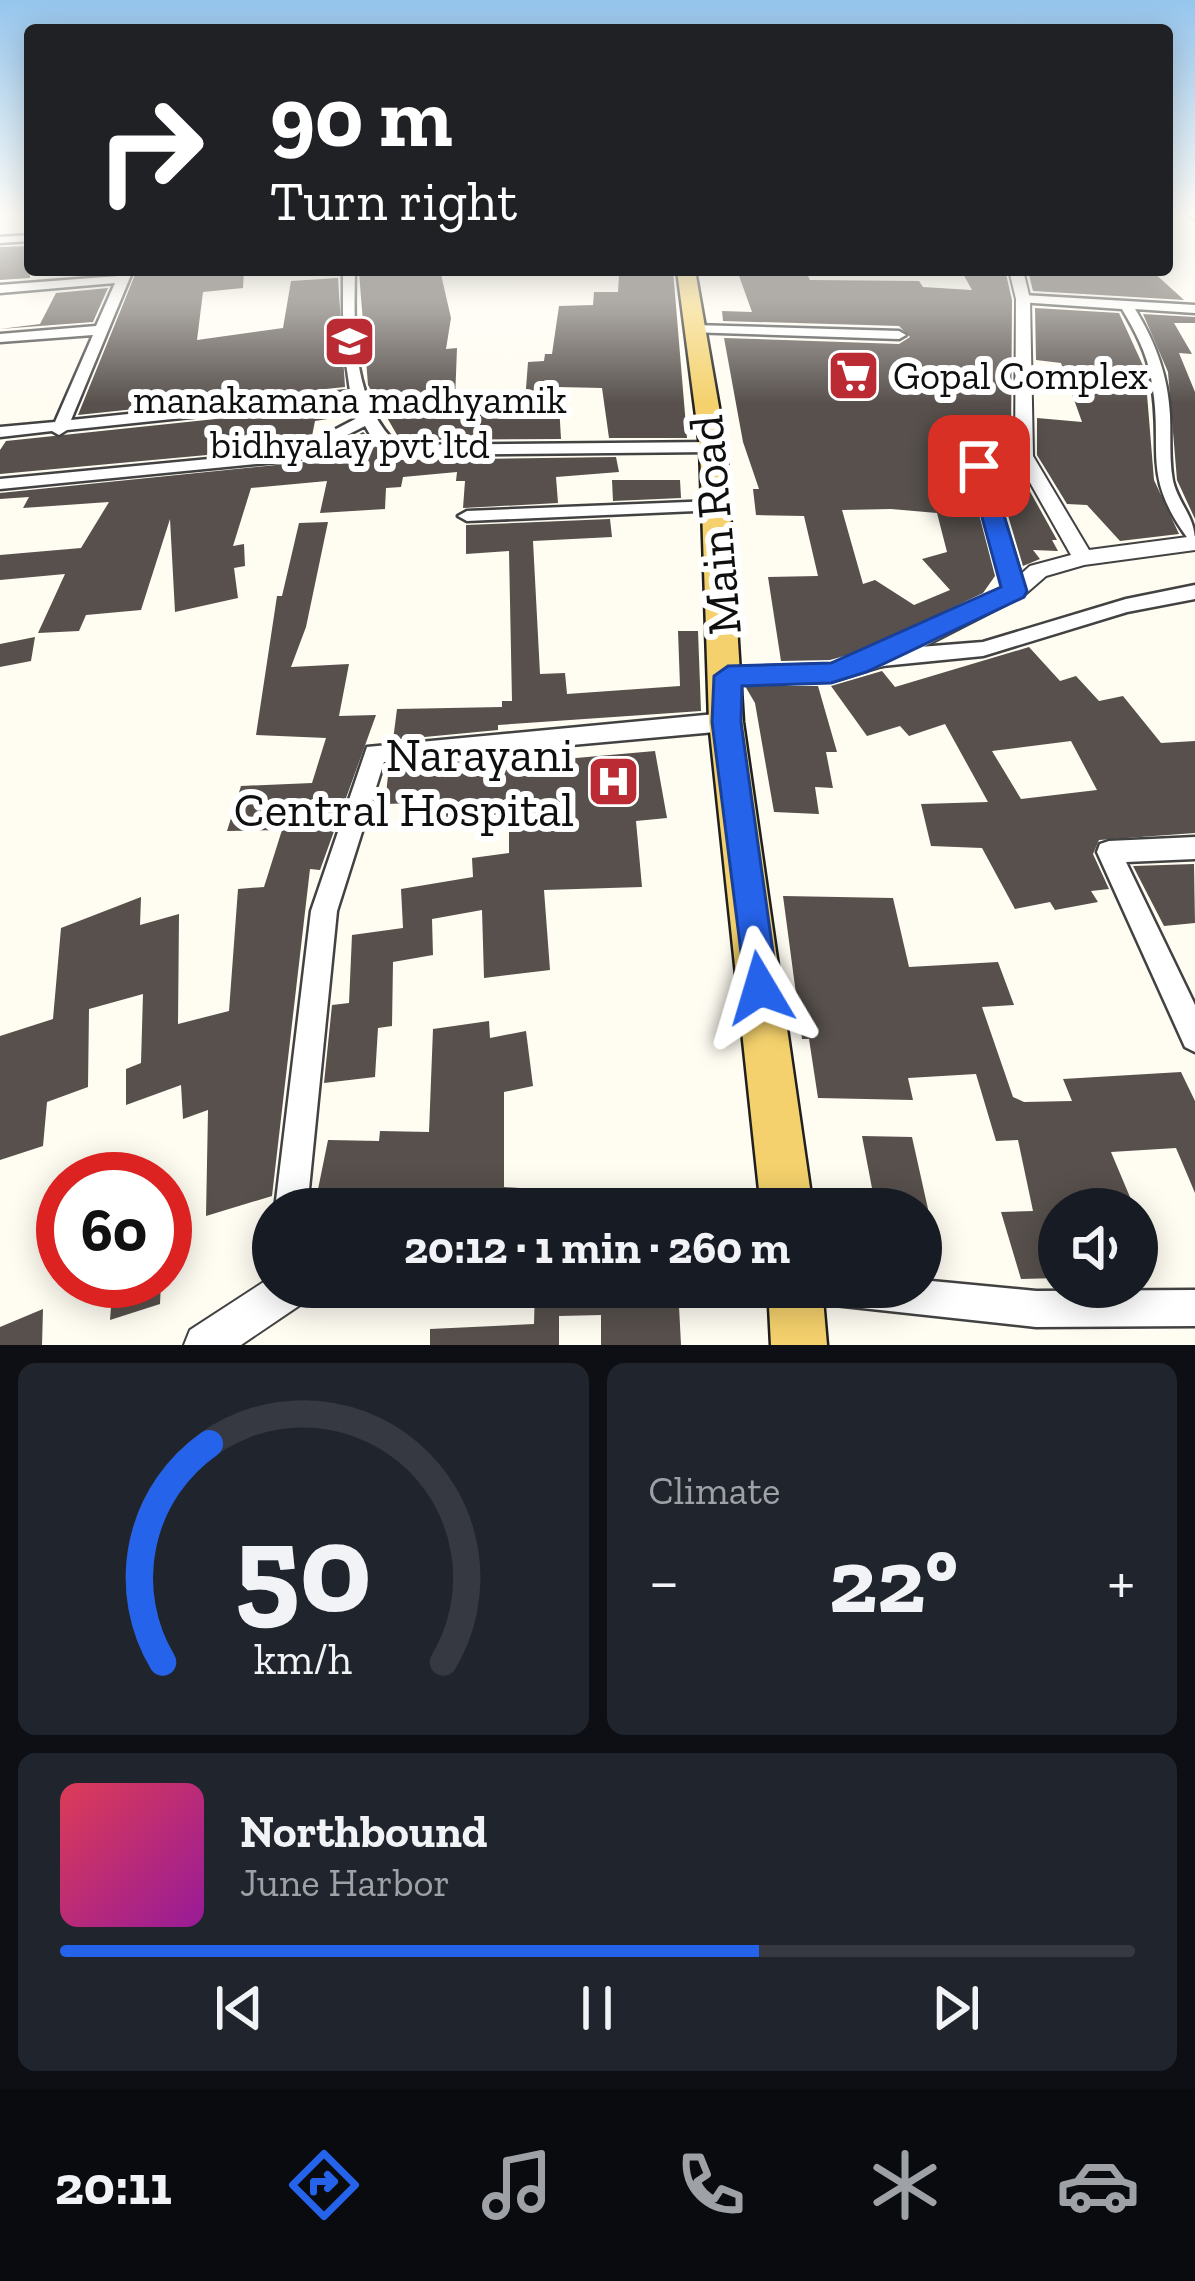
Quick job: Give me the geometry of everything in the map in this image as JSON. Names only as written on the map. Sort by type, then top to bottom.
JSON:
[{"type":"main road","name":"Main Road","points":[[687,278],[713,446],[713,506],[728,676],[726,722],[784,1188]]},
{"type":"main road","points":[[796,1308],[799,1345]]},
{"type":"street","points":[[0,289],[99,278]]},
{"type":"street","points":[[59,430],[123,278]]},
{"type":"street","points":[[349,278],[356,395],[394,450],[713,446]]},
{"type":"street","points":[[1013,278],[1023,299],[1024,456],[1083,558]]},
{"type":"street","points":[[1023,299],[1195,309]]},
{"type":"street","points":[[728,676],[831,673],[882,658],[1015,591],[1038,571],[1083,558],[1195,540],[1165,494],[1161,387],[1149,342],[1128,308]]},
{"type":"street","points":[[0,338],[101,329]]},
{"type":"street","points":[[694,329],[898,335]]},
{"type":"street","points":[[0,432],[59,430],[356,395]]},
{"type":"street","points":[[0,484],[298,455],[368,418]]},
{"type":"street","points":[[1015,591],[979,466],[1024,456]]},
{"type":"street","points":[[467,516],[713,506]]},
{"type":"street","points":[[882,658],[983,649],[1126,606],[1195,592]]},
{"type":"street","points":[[293,1188],[324,911],[375,754],[726,722]]},
{"type":"street","points":[[1195,848],[1108,852],[1195,1037]]},
{"type":"street","points":[[942,1299],[1036,1309],[1195,1308]]},
{"type":"street","points":[[205,1345],[258,1308]]},
{"type":"building","points":[[134,278],[244,278],[243,288],[203,292],[197,340],[283,328],[291,281],[338,278],[345,387],[78,415]]},
{"type":"building","points":[[359,278],[442,278],[451,318],[446,349],[457,348],[455,400],[476,399],[476,405],[525,402],[528,362],[544,361],[545,354],[552,354],[559,306],[593,305],[594,292],[618,292],[619,278],[674,278],[687,438],[609,438],[602,388],[558,387],[561,439],[400,440],[368,385]]},
{"type":"building","points":[[740,278],[919,281],[923,287],[972,290],[965,278],[1007,278],[1012,300],[1011,448],[971,458],[966,464],[995,576],[983,593],[865,650],[830,660],[781,661],[768,577],[818,576],[804,516],[756,515],[753,489],[759,489],[743,442],[724,338],[899,344],[910,337],[899,326],[723,321],[722,311],[752,312]],"holes":[[[842,510],[937,513],[947,552],[922,559],[950,590],[914,605],[875,580],[863,584]]]},
{"type":"building","points":[[1030,278],[1160,278],[1184,300],[1033,291]]},
{"type":"building","points":[[108,288],[93,322],[0,329],[40,324],[56,293]]},
{"type":"building","points":[[1035,308],[1119,313],[1145,370],[1154,480],[1179,534],[1120,541],[1087,505],[1067,504],[1037,455],[1037,418],[1082,422],[1061,363],[1036,360]]},
{"type":"building","points":[[1143,314],[1195,317],[1195,323],[1174,323],[1192,354],[1179,353],[1195,392],[1195,519],[1177,480],[1168,372]]},
{"type":"building","points":[[350,405],[353,415],[315,421],[312,436],[293,447],[0,474],[0,450],[6,441]]},
{"type":"building","points":[[363,432],[394,460],[616,457],[619,472],[556,477],[558,503],[463,508],[465,481],[456,481],[457,472],[403,477],[401,487],[386,488],[385,509],[320,513],[327,481],[251,488],[233,546],[244,544],[245,566],[234,568],[238,598],[175,612],[170,519],[141,610],[86,615],[79,631],[38,633],[65,574],[0,580],[0,555],[81,548],[109,502],[23,508],[29,497],[0,499],[0,493],[345,458],[352,456],[354,437]]},
{"type":"building","points":[[1017,468],[1057,540],[1052,540],[1058,551],[1033,550],[1040,559],[1023,566],[995,472]]},
{"type":"building","points":[[612,480],[680,480],[681,498],[613,501]]},
{"type":"building","points":[[610,519],[612,537],[533,541],[540,674],[565,673],[567,694],[680,686],[678,631],[698,631],[701,711],[498,725],[498,730],[393,740],[397,709],[502,707],[502,701],[512,701],[509,551],[466,554],[466,525]]},
{"type":"building","points":[[328,522],[306,627],[291,667],[349,664],[339,716],[376,715],[320,870],[310,869],[273,1188],[252,1188],[252,1202],[206,1216],[208,1110],[183,1119],[181,1085],[126,1105],[126,1069],[141,1063],[143,994],[89,1009],[88,1087],[47,1102],[43,1146],[0,1160],[0,1036],[53,1019],[61,928],[141,897],[140,925],[179,914],[178,1024],[229,1011],[238,889],[264,887],[282,830],[227,831],[241,786],[312,783],[326,738],[256,735],[277,596],[282,596],[299,523]]},
{"type":"building","points":[[35,637],[31,661],[0,667],[0,644]]},
{"type":"building","points":[[1029,647],[1060,681],[1076,676],[1099,701],[1123,696],[1161,743],[1195,741],[1195,833],[1099,840],[1093,854],[1109,889],[1091,891],[1098,902],[1055,910],[1050,902],[1015,909],[982,848],[931,846],[921,804],[988,802],[945,724],[909,736],[900,726],[867,736],[831,686],[882,671],[895,687]],"holes":[[[1071,741],[1097,790],[1021,799],[992,751]]]},
{"type":"building","points":[[745,686],[818,686],[837,752],[826,752],[833,788],[815,787],[819,814],[774,812],[755,703]]},
{"type":"building","points":[[655,751],[667,818],[636,821],[642,887],[544,890],[550,970],[484,978],[482,910],[432,919],[433,955],[393,962],[392,1026],[378,1028],[375,1077],[324,1083],[332,1005],[349,1003],[352,935],[403,928],[401,889],[473,877],[472,858],[509,853],[509,814],[443,818],[444,802],[385,804],[389,766],[497,756],[497,765]]},
{"type":"building","points":[[1194,864],[1195,923],[1164,926],[1133,866]]},
{"type":"building","points":[[783,896],[893,898],[909,967],[998,962],[1014,1005],[982,1007],[1013,1097],[1024,1102],[1072,1101],[1063,1079],[1181,1072],[1195,1101],[1195,1193],[1176,1148],[1111,1152],[1126,1188],[1038,1188],[1038,1279],[1021,1279],[1001,1212],[1033,1211],[1018,1140],[996,1141],[976,1074],[908,1078],[913,1100],[818,1098],[809,1039],[802,1039]]},
{"type":"building","points":[[489,1021],[490,1038],[526,1031],[533,1086],[504,1092],[504,1187],[520,1188],[318,1188],[328,1140],[379,1141],[380,1131],[429,1132],[433,1029]]},
{"type":"building","points":[[862,1136],[912,1137],[923,1188],[872,1188]]},
{"type":"building","points":[[111,1308],[148,1308],[110,1320]]},
{"type":"building","points":[[534,1308],[679,1308],[681,1345],[601,1345],[601,1315],[559,1316],[559,1345],[430,1345],[430,1329],[534,1324]]},
{"type":"building","points":[[43,1309],[42,1345],[0,1345],[0,1327]]},
{"type":"place","name":"manakamana madhyamik bidhyalay pvt ltd","points":[[350,342]]},
{"type":"place","name":"Gopal Complex","points":[[854,375]]},
{"type":"place","name":"Narayani Central Hospital","points":[[613,782]]},
{"type":"route","points":[[760,988],[726,722],[728,676],[831,673],[882,658],[1015,591],[979,466]]}]
